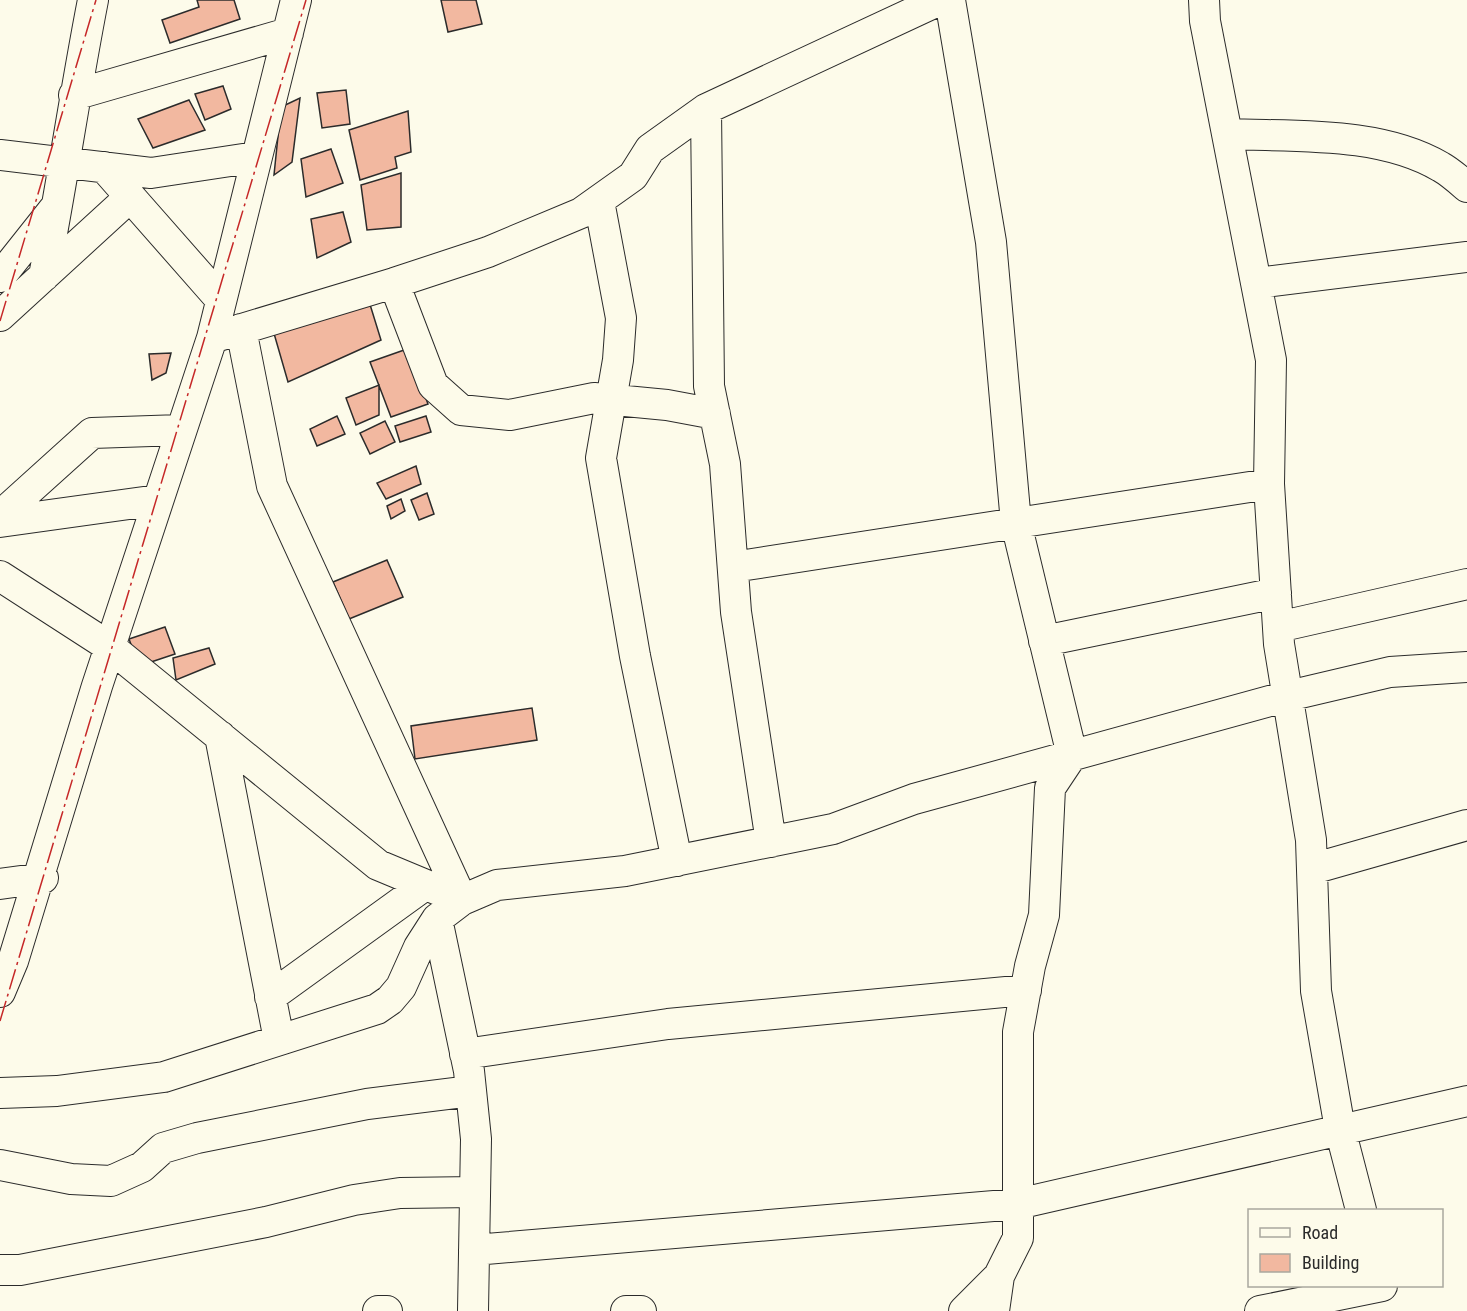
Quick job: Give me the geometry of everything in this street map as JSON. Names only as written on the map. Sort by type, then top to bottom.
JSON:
[{"type":"street","points":[[44,276],[66,162],[74,95],[93,0]]},
{"type":"street","points":[[0,992],[13,961],[40,879],[110,647],[212,338],[296,0]]},
{"type":"street","points":[[212,338],[488,252],[581,213],[633,176],[650,149],[706,109],[940,0]]},
{"type":"street","points":[[950,0],[991,242],[1016,523],[1072,755],[1050,788],[1044,915],[1018,1032],[1018,1238],[999,1276],[964,1311]]},
{"type":"street","points":[[1204,0],[1205,21],[1271,360],[1269,484],[1278,627],[1311,840],[1316,990],[1340,1129],[1361,1209]]},
{"type":"street","points":[[74,95],[288,33]]},
{"type":"street","points":[[706,109],[709,386],[725,464],[736,612],[771,842]]},
{"type":"street","points":[[1228,134],[1341,140],[1396,148],[1441,167],[1467,186]]},
{"type":"street","points":[[0,155],[152,173],[256,157]]},
{"type":"street","points":[[104,167],[221,300]]},
{"type":"street","points":[[0,316],[130,197]]},
{"type":"street","points":[[599,201],[621,318],[601,458],[635,656],[677,861]]},
{"type":"street","points":[[0,277],[58,204]]},
{"type":"street","points":[[1257,283],[1467,257]]},
{"type":"street","points":[[394,283],[433,385],[461,410],[510,415],[594,398],[611,398],[715,414]]},
{"type":"street","points":[[241,329],[272,486],[462,900]]},
{"type":"street","points":[[0,516],[92,434],[181,430]]},
{"type":"street","points":[[733,567],[1269,484]]},
{"type":"street","points":[[0,522],[158,500]]},
{"type":"street","points":[[0,576],[110,647],[378,865],[462,900]]},
{"type":"street","points":[[1278,627],[1467,584]]},
{"type":"street","points":[[1044,641],[1276,593]]},
{"type":"street","points":[[0,1093],[57,1091],[164,1077],[377,1009],[390,1000],[400,987],[419,947],[436,919],[462,900],[497,885],[624,871],[833,829],[914,799],[1288,696],[1390,672],[1467,667]]},
{"type":"street","points":[[220,736],[279,1040]]},
{"type":"street","points":[[1312,869],[1467,825]]},
{"type":"street","points":[[0,884],[40,879]]},
{"type":"street","points":[[270,997],[425,885]]},
{"type":"street","points":[[436,919],[465,1054],[476,1140],[473,1311]]},
{"type":"street","points":[[465,1054],[668,1023],[1026,990]]},
{"type":"street","points":[[0,1165],[71,1179],[111,1180],[142,1167],[163,1148],[197,1138],[367,1104],[471,1091]]},
{"type":"street","points":[[474,1250],[1018,1204],[1467,1101]]},
{"type":"street","points":[[0,1270],[20,1270],[266,1222],[354,1200],[400,1192],[475,1192]]},
{"type":"street","points":[[994,1311],[999,1276]]},
{"type":"street","points":[[1260,1311],[1377,1287]]},
{"type":"street","points":[[1382,1287],[1389,1311]]},
{"type":"street","points":[[378,1311],[387,1311]]},
{"type":"street","points":[[626,1311],[641,1311]]},
{"type":"building","points":[[197,0],[234,0],[240,19],[170,43],[162,20],[199,7]]},
{"type":"building","points":[[441,0],[476,0],[482,24],[448,32]]},
{"type":"building","points":[[223,86],[231,109],[205,120],[195,94]]},
{"type":"building","points":[[346,90],[350,124],[322,128],[317,93]]},
{"type":"building","points":[[300,98],[292,162],[274,175],[281,107]]},
{"type":"building","points":[[189,100],[205,130],[153,148],[138,119]]},
{"type":"building","points":[[408,111],[411,152],[395,157],[397,168],[360,180],[349,130]]},
{"type":"building","points":[[331,149],[343,183],[306,197],[301,159]]},
{"type":"building","points":[[401,173],[401,227],[367,230],[361,185]]},
{"type":"building","points":[[343,212],[351,242],[317,258],[311,219]]},
{"type":"building","points":[[368,298],[381,340],[288,382],[273,330]]},
{"type":"building","points":[[407,349],[428,404],[391,417],[370,362]]},
{"type":"building","points":[[171,353],[166,373],[152,380],[149,354]]},
{"type":"building","points":[[379,385],[379,415],[356,425],[346,398]]},
{"type":"building","points":[[337,416],[345,434],[317,446],[310,429]]},
{"type":"building","points":[[426,416],[431,432],[400,442],[395,426]]},
{"type":"building","points":[[385,421],[395,442],[370,454],[360,433]]},
{"type":"building","points":[[416,466],[421,484],[386,499],[377,483]]},
{"type":"building","points":[[427,493],[434,514],[419,520],[411,500]]},
{"type":"building","points":[[401,499],[405,511],[391,519],[387,506]]},
{"type":"building","points":[[387,560],[403,597],[349,619],[333,582]]},
{"type":"building","points":[[165,627],[175,654],[139,666],[129,639]]},
{"type":"building","points":[[209,648],[215,664],[176,680],[173,658]]},
{"type":"building","points":[[532,708],[537,740],[415,759],[411,726]]},
{"type":"power","points":[[0,321],[96,0]]},
{"type":"power","points":[[0,1021],[306,0]]}]
